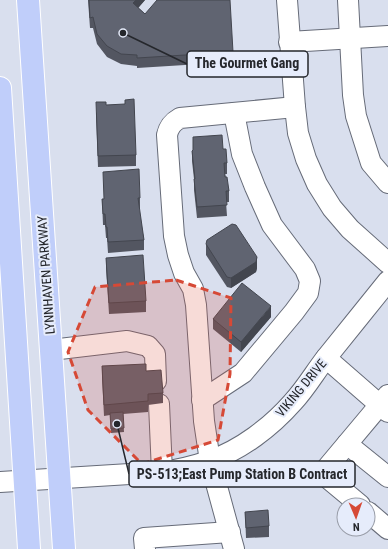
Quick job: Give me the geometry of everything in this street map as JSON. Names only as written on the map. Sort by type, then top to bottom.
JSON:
[{"type":"main road","name":"LYNNHAVEN PARKWAY","points":[[28,0],[64,549]]},
{"type":"main road","points":[[0,88],[29,549]]},
{"type":"street","points":[[287,0],[289,42],[298,133],[306,159],[332,208],[350,229],[388,263]]},
{"type":"street","points":[[348,0],[353,95],[356,116],[371,163],[388,182]]},
{"type":"street","points":[[289,42],[388,36]]},
{"type":"street","points":[[145,549],[144,538],[232,540],[210,461],[204,421],[196,305],[193,289],[184,273],[174,236],[167,135],[168,130],[172,122],[180,118],[295,107]]},
{"type":"street","points":[[202,400],[243,373],[308,293],[310,282],[305,269],[272,225],[258,194],[242,154],[234,113]]},
{"type":"street","name":"VIKING DRIVE","points":[[0,482],[25,482],[162,472],[185,468],[210,461],[228,453],[254,437],[278,418],[294,401],[326,358],[388,281]]},
{"type":"street","points":[[51,350],[127,341],[148,346],[155,354],[156,380]]},
{"type":"street","points":[[326,358],[385,404],[346,444],[326,468],[327,475],[330,480],[350,497]]},
{"type":"street","points":[[160,404],[162,472]]},
{"type":"street","points":[[346,444],[388,477]]},
{"type":"street","points":[[376,519],[388,529]]},
{"type":"highlighted area","points":[[176,280],[231,298],[230,374],[218,440],[142,464],[88,410],[68,352],[95,287]]},
{"type":"building","points":[[89,0],[136,0],[133,3],[145,14],[157,0],[230,0],[233,52],[137,58],[137,55],[121,54],[107,46],[97,34],[93,17],[90,18]]},
{"type":"building","points":[[134,99],[136,155],[98,156],[96,102],[106,102],[106,105],[125,104],[125,100]]},
{"type":"building","points":[[222,135],[223,149],[226,149],[227,163],[224,163],[225,177],[227,177],[229,191],[226,191],[227,205],[197,207],[192,151],[193,137]]},
{"type":"building","points":[[139,169],[140,198],[138,198],[144,240],[108,242],[105,214],[103,214],[103,172]]},
{"type":"building","points":[[232,224],[236,225],[257,257],[256,262],[231,278],[227,277],[206,244],[207,240]]},
{"type":"building","points":[[143,255],[146,301],[109,303],[106,258]]},
{"type":"building","points":[[242,283],[271,306],[241,342],[213,319]]},
{"type":"building","points":[[146,364],[146,371],[161,370],[163,393],[148,394],[148,401],[104,405],[102,366]]},
{"type":"building","points":[[123,412],[124,428],[111,429],[110,413]]},
{"type":"building","points":[[268,510],[269,526],[246,528],[245,512]]},
{"type":"place","name":"The Gourmet Gang","points":[[123,33]]},
{"type":"place","name":"PS-513;East Pump Station B Contract","points":[[117,424]]}]
